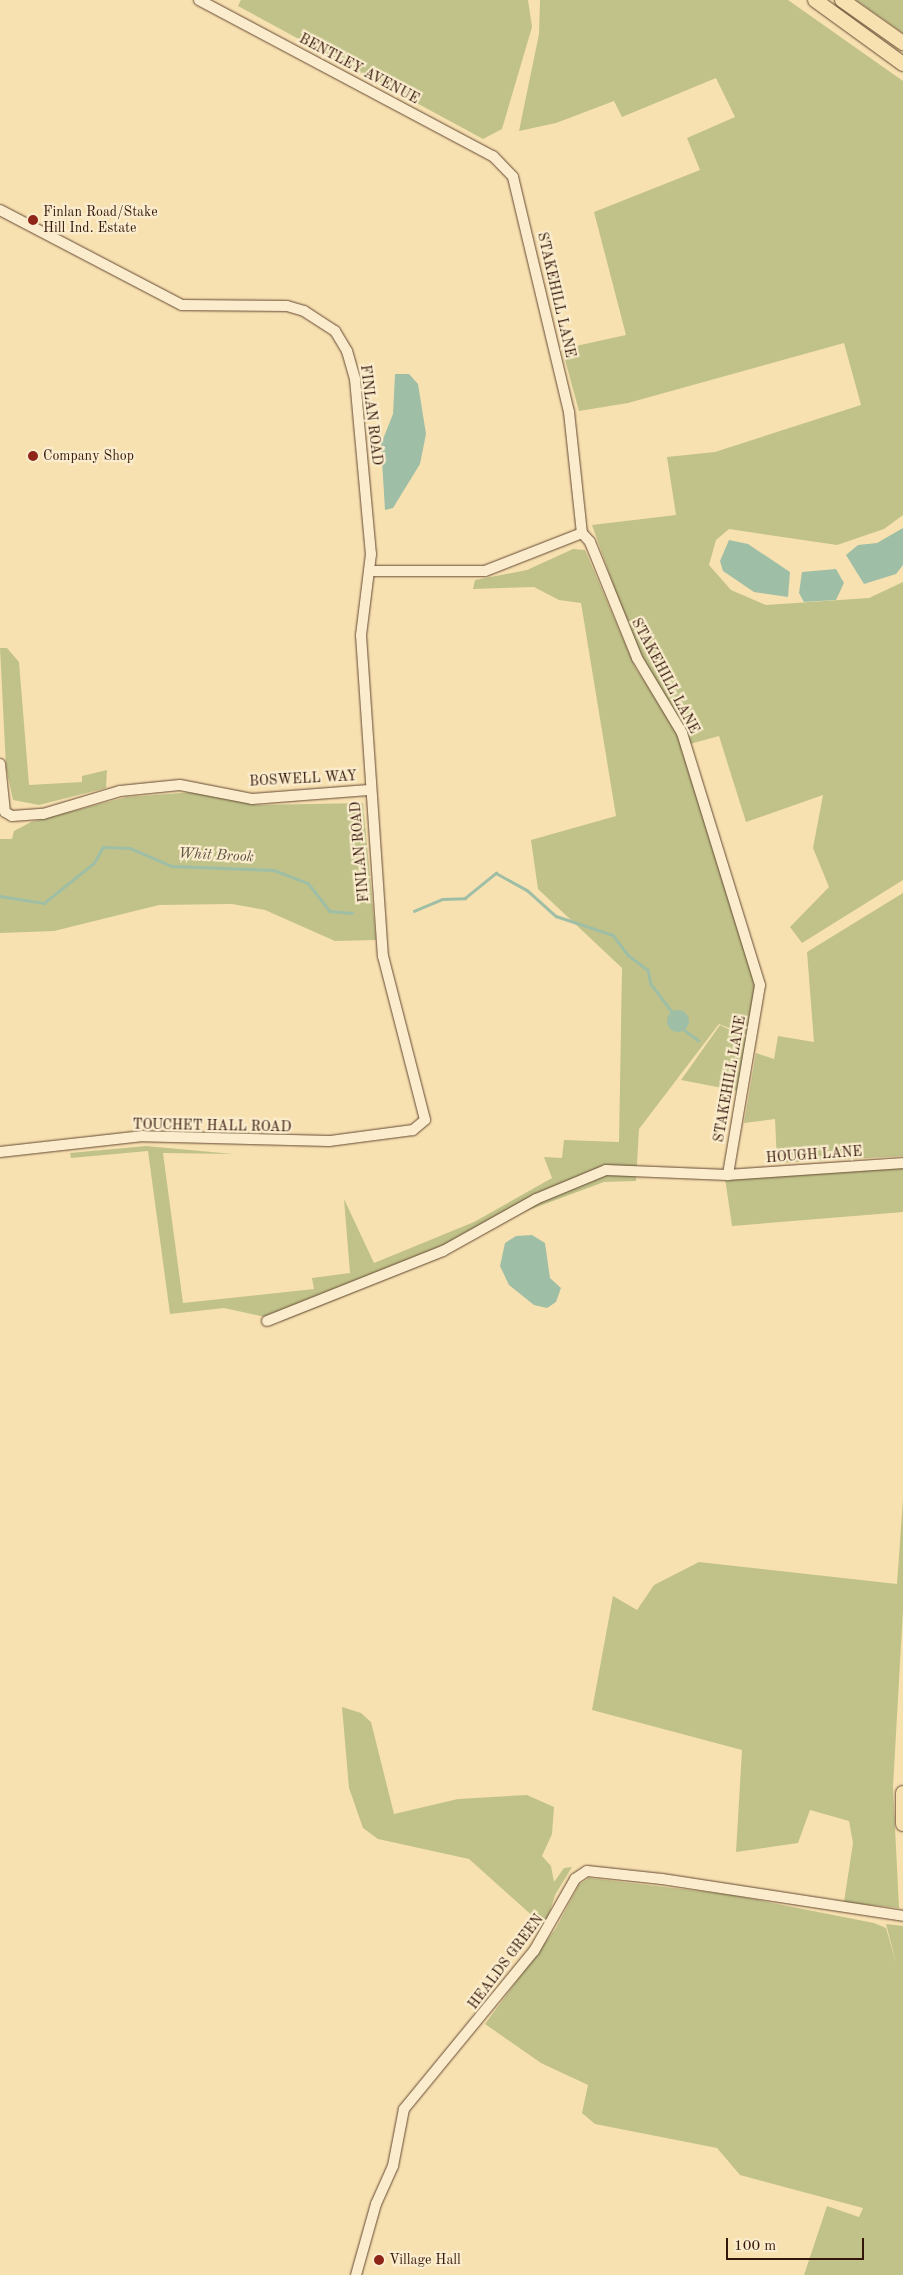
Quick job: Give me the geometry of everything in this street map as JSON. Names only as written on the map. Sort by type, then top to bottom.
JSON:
[{"type":"highway","points":[[815,0],[903,64]]},
{"type":"highway","points":[[842,0],[903,43]]},
{"type":"highway","points":[[903,1793],[903,1824]]},
{"type":"street","name":"BENTLEY AVENUE","points":[[199,0],[505,165]]},
{"type":"street","name":"STAKEHILL LANE","points":[[505,165],[520,194],[569,412],[582,533],[590,542],[637,658],[682,733],[760,985],[728,1175]]},
{"type":"street","name":"FINLAN ROAD","points":[[0,210],[182,305],[212,309],[287,306],[315,317],[335,331],[355,378],[369,571],[361,635],[369,790],[382,956],[424,1113],[422,1125]]},
{"type":"street","points":[[369,571],[485,572],[582,533]]},
{"type":"street","name":"BOSWELL WAY","points":[[0,764],[5,812],[12,816],[43,814],[120,791],[180,785],[252,798],[369,790]]},
{"type":"street","name":"TOUCHET HALL ROAD","points":[[0,1152],[143,1136],[329,1140],[413,1130],[422,1125]]},
{"type":"street","name":"HOUGH LANE","points":[[267,1321],[444,1251],[536,1200],[606,1170],[728,1175],[903,1163]]},
{"type":"street","name":"HEALDS GREEN","points":[[356,2275],[376,2204],[393,2166],[404,2109],[534,1951],[575,1879],[587,1871],[662,1879],[855,1911],[903,1916]]},
{"type":"green space","points":[[241,0],[528,0],[532,27],[502,129],[483,139],[238,6]]},
{"type":"green space","points":[[540,0],[788,0],[903,81],[903,515],[884,529],[837,545],[729,529],[716,540],[709,565],[731,590],[766,605],[869,598],[903,582],[903,880],[802,943],[790,927],[829,887],[813,848],[823,795],[746,822],[719,736],[690,744],[633,640],[592,525],[676,515],[667,457],[715,452],[861,405],[844,343],[628,403],[579,411],[562,349],[626,335],[594,212],[700,170],[687,138],[735,117],[716,78],[622,117],[614,101],[556,123],[519,131],[539,34]]},
{"type":"green space","points":[[856,0],[903,0],[903,33]]},
{"type":"green space","points":[[573,549],[585,550],[635,667],[679,735],[756,987],[747,1035],[719,1024],[639,1129],[636,1181],[604,1182],[526,1211],[438,1259],[283,1321],[224,1308],[170,1314],[148,1151],[71,1158],[70,1153],[146,1146],[233,1154],[163,1153],[183,1303],[314,1289],[312,1278],[350,1273],[344,1199],[374,1263],[474,1222],[552,1178],[544,1157],[562,1158],[564,1140],[619,1142],[622,968],[538,889],[531,840],[616,816],[581,603],[559,600],[534,587],[473,589],[475,580],[527,570]]},
{"type":"green space","points":[[0,648],[7,648],[19,662],[29,785],[82,782],[82,776],[107,770],[106,788],[39,805],[13,800],[6,767]]},
{"type":"green space","points":[[195,792],[257,805],[363,803],[376,940],[335,941],[265,910],[232,904],[159,905],[54,931],[0,933],[0,839],[12,839],[14,831],[31,822],[127,797]]},
{"type":"green space","points":[[903,893],[903,1156],[777,1163],[775,1119],[744,1123],[756,1053],[774,1059],[778,1036],[814,1042],[807,952]]},
{"type":"green space","points":[[720,1025],[747,1038],[738,1091],[681,1080]]},
{"type":"green space","points":[[903,1167],[903,1212],[732,1226],[725,1178]]},
{"type":"green space","points":[[903,1499],[903,1610],[893,1787],[899,1908],[844,1902],[853,1843],[849,1821],[810,1810],[798,1843],[736,1852],[742,1750],[592,1710],[613,1596],[637,1610],[654,1585],[699,1562],[897,1584]]},
{"type":"green space","points":[[342,1707],[361,1713],[371,1722],[394,1814],[458,1799],[527,1795],[554,1807],[552,1834],[542,1856],[551,1866],[554,1882],[564,1868],[572,1867],[555,1895],[545,1927],[469,1859],[378,1839],[363,1828],[349,1788]]},
{"type":"green space","points":[[589,1878],[732,1895],[874,1923],[886,1928],[897,1966],[886,1924],[903,1926],[903,2275],[804,2275],[827,2206],[859,2217],[863,2208],[740,2175],[717,2148],[595,2124],[582,2113],[588,2085],[541,2063],[485,2024],[556,1928],[579,1885]]},
{"type":"shaded area","points":[[395,374],[409,374],[418,384],[426,434],[420,464],[393,508],[385,510],[381,444],[393,414]]},
{"type":"shaded area","points":[[903,528],[903,565],[896,574],[864,584],[846,555],[858,545],[877,543]]},
{"type":"shaded area","points":[[729,540],[748,544],[790,572],[788,597],[754,592],[723,571],[720,561]]},
{"type":"shaded area","points":[[836,569],[844,583],[836,600],[804,602],[799,593],[802,572]]},
{"type":"shaded area","points":[[678,1010],[686,1013],[689,1021],[686,1029],[678,1032],[670,1029],[667,1021],[670,1013]]},
{"type":"shaded area","points":[[532,1235],[545,1243],[550,1278],[561,1288],[556,1302],[547,1308],[534,1305],[509,1285],[500,1266],[505,1243],[516,1236]]},
{"type":"waterway","name":"Whit Brook","points":[[0,896],[44,903],[94,863],[103,847],[130,848],[172,866],[274,870],[308,883],[330,911],[352,913]]},
{"type":"waterway","name":"Whit Brook","points":[[414,911],[442,899],[465,898],[496,873],[527,890],[556,916],[613,935],[628,955],[648,970],[651,984],[672,1012]]},
{"type":"waterway","name":"Whit Brook","points":[[683,1029],[698,1040]]},
{"type":"place","name":"Finlan Road/Stake Hill Ind. Estate","points":[[33,220]]},
{"type":"place","name":"Company Shop","points":[[33,456]]},
{"type":"place","name":"Village Hall","points":[[379,2260]]}]
